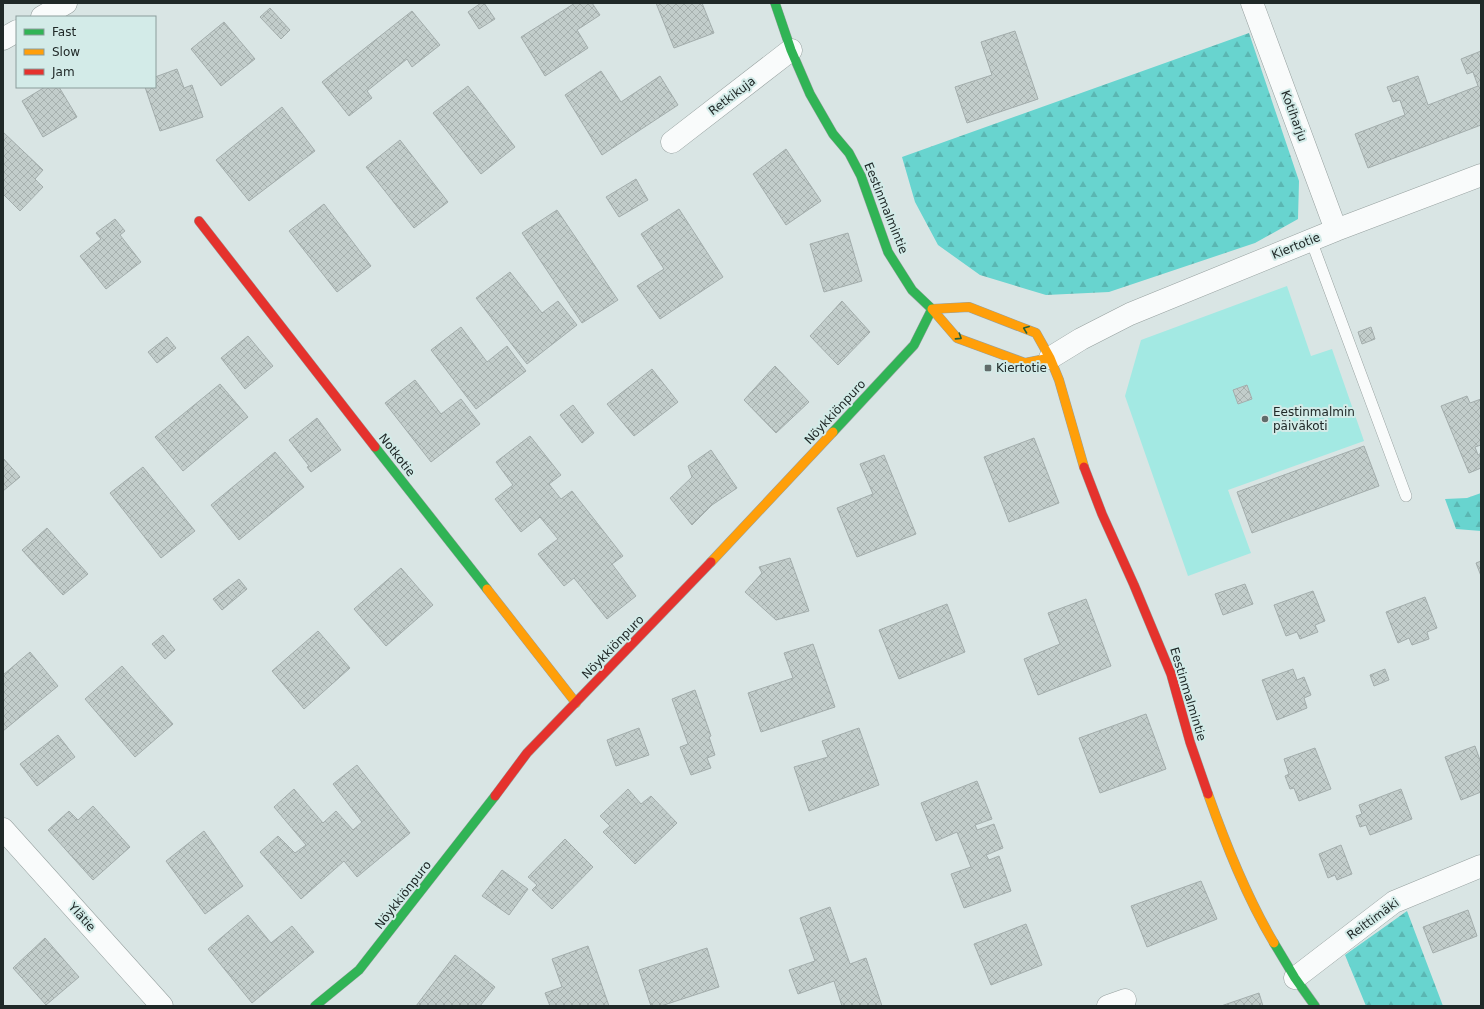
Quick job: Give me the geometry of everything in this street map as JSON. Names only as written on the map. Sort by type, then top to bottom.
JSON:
[{"type":"street","name":"Eestinmalmintie","points":[[775,3],[810,94],[832,134],[849,153],[861,176],[888,252],[912,290],[932,309],[957,338],[1026,363],[1050,358]]},
{"type":"street","name":"Kotiharju","points":[[1252,3],[1336,230]]},
{"type":"street","points":[[44,16],[63,4]]},
{"type":"street","points":[[3,39],[16,32]]},
{"type":"street","name":"Retkikuja","points":[[672,142],[792,50]]},
{"type":"street","name":"Kiertotie","points":[[1050,358],[1081,339],[1130,314],[1336,230],[1481,175]]},
{"type":"street","name":"Notkotie","points":[[199,221],[576,703]]},
{"type":"street","name":"Eestinmalmintie","points":[[932,309],[969,307],[1036,333],[1050,358],[1060,380],[1080,456],[1102,514],[1134,585],[1171,674],[1190,742],[1215,813],[1240,877],[1265,928],[1295,978],[1316,1006]]},
{"type":"street","name":"Nöykkiönpuro","points":[[315,1006],[359,970],[483,813],[527,753],[683,592],[914,345],[932,309]]},
{"type":"street","name":"Ylätie","points":[[3,829],[162,1006]]},
{"type":"street","name":"Reittimäki","points":[[1295,978],[1394,902],[1481,866]]},
{"type":"lane","points":[[1311,240],[1406,496]]},
{"type":"green space","points":[[1249,33],[1299,181],[1298,219],[1255,243],[1109,292],[1046,295],[980,275],[938,245],[915,202],[902,157]]},
{"type":"green space","points":[[1481,493],[1481,531],[1456,529],[1445,499],[1467,498]]},
{"type":"green space","points":[[1407,911],[1443,1006],[1366,1006],[1345,955]]},
{"type":"shaded area","points":[[1287,286],[1311,356],[1332,349],[1364,441],[1228,490],[1251,553],[1188,576],[1125,396],[1141,340]]},
{"type":"building","points":[[481,3],[484,3],[495,19],[479,29],[468,12]]},
{"type":"building","points":[[575,3],[592,3],[600,15],[577,30],[588,48],[545,76],[521,37]]},
{"type":"building","points":[[656,3],[702,3],[714,33],[674,48]]},
{"type":"building","points":[[270,8],[290,30],[281,39],[260,17]]},
{"type":"building","points":[[412,11],[440,45],[412,67],[407,59],[367,91],[372,98],[349,116],[322,82]]},
{"type":"building","points":[[224,22],[255,59],[221,86],[191,49]]},
{"type":"building","points":[[1015,31],[1038,99],[967,123],[955,87],[992,75],[981,42]]},
{"type":"building","points":[[1481,51],[1481,125],[1368,168],[1355,134],[1405,115],[1400,100],[1393,102],[1387,87],[1418,76],[1428,105],[1478,86],[1473,72],[1467,74],[1461,59]]},
{"type":"building","points":[[177,69],[184,88],[192,85],[203,117],[160,131],[145,88],[156,88],[156,77]]},
{"type":"building","points":[[601,71],[621,102],[660,76],[678,105],[602,155],[565,95]]},
{"type":"building","points":[[468,86],[515,147],[481,174],[433,113]]},
{"type":"building","points":[[43,88],[60,88],[77,117],[43,137],[22,101]]},
{"type":"building","points":[[282,107],[315,151],[249,201],[216,160]]},
{"type":"building","points":[[3,132],[43,170],[35,179],[43,187],[20,211],[3,194]]},
{"type":"building","points":[[400,140],[448,202],[414,228],[366,167]]},
{"type":"building","points":[[786,149],[821,201],[786,225],[753,174]]},
{"type":"building","points":[[636,179],[648,200],[619,217],[606,197]]},
{"type":"building","points":[[324,204],[371,266],[337,292],[289,231]]},
{"type":"building","points":[[679,209],[723,277],[660,319],[637,286],[664,269],[641,234]]},
{"type":"building","points":[[557,210],[618,300],[582,323],[522,233]]},
{"type":"building","points":[[115,219],[125,231],[120,235],[141,262],[106,289],[80,256],[101,239],[96,233]]},
{"type":"building","points":[[848,233],[862,281],[824,292],[810,244]]},
{"type":"building","points":[[510,272],[542,313],[558,301],[577,325],[527,364],[476,298]]},
{"type":"building","points":[[842,301],[870,332],[838,365],[810,336]]},
{"type":"building","points":[[461,327],[487,362],[507,346],[526,371],[476,409],[431,350]]},
{"type":"building","points":[[1371,327],[1375,339],[1362,344],[1358,332]]},
{"type":"building","points":[[248,336],[273,366],[245,389],[221,358]]},
{"type":"building","points":[[167,337],[176,348],[157,363],[148,352]]},
{"type":"building","points":[[775,366],[809,402],[776,433],[744,400]]},
{"type":"building","points":[[652,369],[678,402],[634,436],[607,404]]},
{"type":"building","points":[[415,380],[441,414],[461,399],[480,424],[431,462],[385,403]]},
{"type":"building","points":[[220,384],[248,417],[183,471],[155,437]]},
{"type":"building","points":[[1247,385],[1252,399],[1238,404],[1233,390]]},
{"type":"building","points":[[1467,396],[1470,403],[1481,399],[1481,445],[1475,447],[1478,455],[1481,453],[1481,468],[1469,473],[1441,406]]},
{"type":"building","points":[[573,405],[594,433],[582,443],[560,415]]},
{"type":"building","points":[[317,418],[341,450],[311,472],[307,467],[309,466],[289,440]]},
{"type":"building","points":[[530,436],[561,475],[549,484],[561,499],[572,491],[623,556],[612,564],[636,596],[607,619],[574,578],[564,586],[538,554],[558,539],[540,517],[521,532],[495,499],[513,485],[496,462]]},
{"type":"building","points":[[1034,438],[1059,503],[1009,522],[984,457]]},
{"type":"building","points":[[1364,446],[1379,486],[1252,533],[1237,492]]},
{"type":"building","points":[[711,450],[737,488],[712,505],[692,525],[670,498],[692,477],[688,466]]},
{"type":"building","points":[[275,452],[304,487],[239,540],[211,505]]},
{"type":"building","points":[[884,455],[916,534],[857,557],[837,508],[873,494],[860,464]]},
{"type":"building","points":[[3,458],[20,477],[3,491]]},
{"type":"building","points":[[143,467],[195,531],[161,558],[110,493]]},
{"type":"building","points":[[47,528],[88,574],[63,595],[22,550]]},
{"type":"building","points":[[790,558],[809,611],[776,620],[745,592],[762,573],[759,567]]},
{"type":"building","points":[[1481,561],[1481,576],[1476,563]]},
{"type":"building","points":[[401,568],[433,605],[386,646],[354,609]]},
{"type":"building","points":[[239,579],[247,589],[222,610],[213,599]]},
{"type":"building","points":[[1245,584],[1253,604],[1223,615],[1215,594]]},
{"type":"building","points":[[1313,591],[1325,621],[1315,625],[1318,632],[1300,639],[1297,632],[1286,636],[1274,605]]},
{"type":"building","points":[[1425,597],[1437,628],[1427,632],[1429,639],[1412,645],[1409,638],[1398,643],[1386,612]]},
{"type":"building","points":[[1086,599],[1111,666],[1038,695],[1024,659],[1060,644],[1048,613]]},
{"type":"building","points":[[947,604],[965,652],[899,679],[879,630]]},
{"type":"building","points":[[318,631],[350,668],[304,709],[272,671]]},
{"type":"building","points":[[163,635],[175,650],[165,659],[152,644]]},
{"type":"building","points":[[813,644],[835,707],[761,732],[748,693],[793,678],[784,653]]},
{"type":"building","points":[[30,652],[58,686],[3,731],[3,675]]},
{"type":"building","points":[[122,666],[173,724],[135,757],[85,699]]},
{"type":"building","points":[[1293,669],[1297,680],[1304,677],[1311,695],[1304,698],[1307,708],[1277,720],[1262,680]]},
{"type":"building","points":[[1385,669],[1389,680],[1374,686],[1370,675]]},
{"type":"building","points":[[695,690],[711,736],[709,737],[715,755],[707,758],[711,768],[691,775],[680,747],[688,744],[672,699]]},
{"type":"building","points":[[1146,714],[1166,769],[1100,793],[1079,738]]},
{"type":"building","points":[[639,728],[649,755],[616,766],[607,740]]},
{"type":"building","points":[[859,728],[879,785],[809,811],[794,767],[828,757],[822,741]]},
{"type":"building","points":[[58,735],[75,757],[37,786],[20,764]]},
{"type":"building","points":[[1475,746],[1481,763],[1481,792],[1461,800],[1445,757]]},
{"type":"building","points":[[1315,748],[1331,789],[1299,801],[1294,788],[1290,789],[1285,776],[1289,774],[1284,759]]},
{"type":"building","points":[[357,765],[410,833],[357,877],[344,861],[301,899],[260,852],[278,836],[295,853],[306,845],[274,807],[294,789],[323,823],[336,811],[353,830],[362,822],[333,784]]},
{"type":"building","points":[[977,781],[992,819],[975,825],[977,830],[994,824],[1003,848],[986,855],[989,860],[999,856],[1011,891],[964,908],[951,874],[971,867],[957,832],[936,841],[921,803]]},
{"type":"building","points":[[628,789],[641,804],[651,796],[677,823],[635,864],[603,832],[610,826],[600,816]]},
{"type":"building","points":[[1401,789],[1412,819],[1370,835],[1366,825],[1360,827],[1356,816],[1362,814],[1359,805]]},
{"type":"building","points":[[93,806],[130,847],[93,880],[48,830],[69,811],[78,820]]},
{"type":"building","points":[[204,831],[243,886],[205,914],[166,861]]},
{"type":"building","points":[[565,839],[593,867],[552,909],[532,890],[537,885],[528,877]]},
{"type":"building","points":[[1341,845],[1352,874],[1337,880],[1335,875],[1328,878],[1319,854]]},
{"type":"building","points":[[502,870],[528,889],[509,915],[482,896]]},
{"type":"building","points":[[1201,881],[1217,919],[1147,947],[1131,906]]},
{"type":"building","points":[[830,907],[850,964],[866,958],[882,1006],[842,1006],[834,981],[798,994],[789,970],[815,961],[800,918]]},
{"type":"building","points":[[1468,910],[1477,936],[1433,953],[1423,927]]},
{"type":"building","points":[[248,915],[271,943],[292,926],[314,952],[252,1003],[208,949]]},
{"type":"building","points":[[1026,924],[1042,965],[991,985],[974,944]]},
{"type":"building","points":[[45,938],[79,977],[46,1005],[13,968]]},
{"type":"building","points":[[588,946],[609,1006],[550,1006],[545,993],[562,987],[552,959]]},
{"type":"building","points":[[707,948],[719,987],[661,1006],[651,1006],[639,970]]},
{"type":"building","points":[[455,955],[495,987],[480,1006],[416,1006]]},
{"type":"building","points":[[1259,993],[1263,1006],[1221,1006]]},
{"type":"traffic: fast","points":[[775,3],[791,50],[810,94],[833,134],[849,153],[861,176],[888,252],[912,290],[932,309]]},
{"type":"traffic: fast","points":[[833,432],[914,345],[932,309]]},
{"type":"traffic: fast","points":[[375,447],[487,589]]},
{"type":"traffic: fast","points":[[315,1006],[359,970],[495,796]]},
{"type":"traffic: fast","points":[[1274,943],[1295,978],[1315,1006]]},
{"type":"traffic: slow","points":[[932,309],[969,307],[1036,333],[1050,358],[1059,380],[1084,467]]},
{"type":"traffic: slow","points":[[932,309],[957,338],[1025,363],[1050,358]]},
{"type":"traffic: slow","points":[[711,562],[833,432]]},
{"type":"traffic: slow","points":[[487,589],[576,703]]},
{"type":"traffic: slow","points":[[1208,794],[1237,870],[1254,907],[1274,943]]},
{"type":"traffic: jam","points":[[199,221],[375,447]]},
{"type":"traffic: jam","points":[[1084,467],[1102,514],[1134,585],[1171,674],[1190,742],[1208,794]]},
{"type":"traffic: jam","points":[[495,796],[527,753],[711,562]]},
{"type":"place","name":"Kiertotie","points":[[988,368]]},
{"type":"place","name":"Eestinmalmin päiväkoti","points":[[1265,419]]}]
